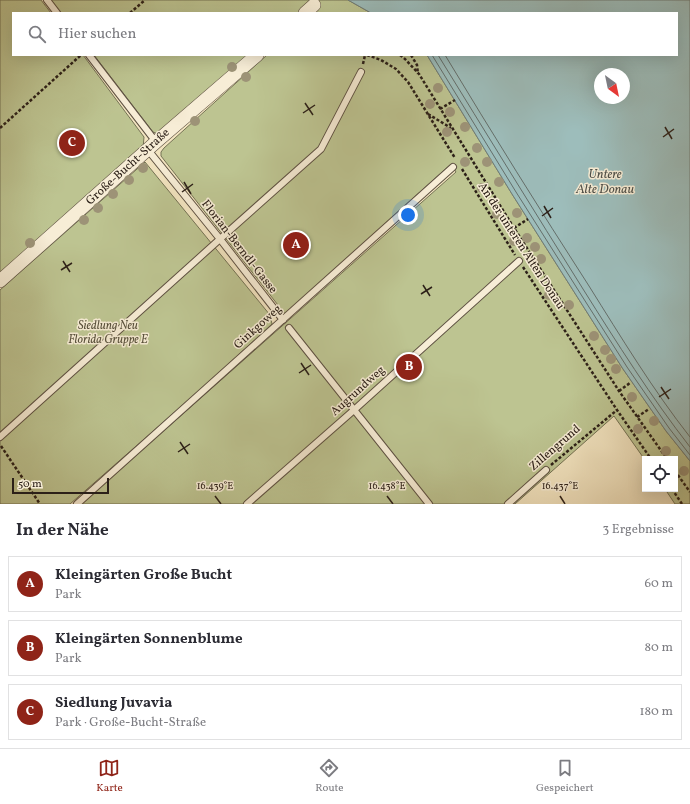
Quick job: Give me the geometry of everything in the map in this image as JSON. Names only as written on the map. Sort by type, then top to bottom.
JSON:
[{"type":"street","name":"Große-Bucht-Straße","points":[[0,280],[255,56]]},
{"type":"lane","points":[[46,0],[56,12]]},
{"type":"lane","name":"Florian-Berndl-Gasse","points":[[90,56],[152,146],[220,239],[283,320]]},
{"type":"lane","points":[[0,437],[321,149],[361,72]]},
{"type":"lane","name":"Ginkgoweg","points":[[77,504],[453,167]]},
{"type":"lane","name":"Augrundweg","points":[[247,504],[519,261]]},
{"type":"lane","points":[[289,328],[427,503]]},
{"type":"lane","name":"Zillengrund","points":[[508,504],[546,470]]},
{"type":"path","points":[[131,12],[145,0]]},
{"type":"path","points":[[0,128],[81,56]]},
{"type":"path","name":"An der unteren Alten Donau","points":[[370,56],[396,69],[408,82],[519,261],[649,456]]},
{"type":"path","name":"An der unteren Alten Donau","points":[[401,56],[418,74],[619,392],[665,456]]},
{"type":"path","points":[[412,56],[417,65],[418,74]]},
{"type":"path","points":[[440,109],[455,100]]},
{"type":"path","points":[[428,114],[452,129]]},
{"type":"path","points":[[514,228],[528,220]]},
{"type":"path","points":[[619,392],[630,383]]},
{"type":"path","points":[[637,417],[649,409]]},
{"type":"path","name":"Zillengrund","points":[[546,470],[617,410]]},
{"type":"path","points":[[0,444],[40,504]]},
{"type":"path","points":[[678,475],[690,492]]},
{"type":"path","points":[[674,492],[682,504]]},
{"type":"green space","points":[[0,0],[41,0],[50,12],[12,12],[12,56],[84,56],[144,137],[143,149],[0,274]]},
{"type":"green space","points":[[51,0],[348,0],[369,12],[60,12]]},
{"type":"green space","points":[[95,56],[249,56],[161,135],[153,132]]},
{"type":"green space","points":[[266,56],[428,56],[512,194],[623,369],[666,431],[690,461],[690,504],[675,504],[667,492],[678,492],[678,456],[642,456],[614,416],[515,504],[81,504],[456,172],[451,164],[285,314],[161,156],[161,152]]},
{"type":"green space","name":"Siedlung Neu Florida Gruppe E","points":[[145,162],[270,315],[272,324],[199,391],[70,504],[0,504],[0,290]]},
{"type":"water","name":"Untere Alte Donau","points":[[348,0],[690,0],[690,461],[666,431],[623,369],[512,194],[428,56],[678,56],[678,12],[369,12]]},
{"type":"place","name":"Siedlung Juvavia","points":[[72,143]]},
{"type":"place","name":"Kleingärten Große Bucht","points":[[296,245]]},
{"type":"place","name":"Kleingärten Sonnenblume","points":[[409,367]]}]
